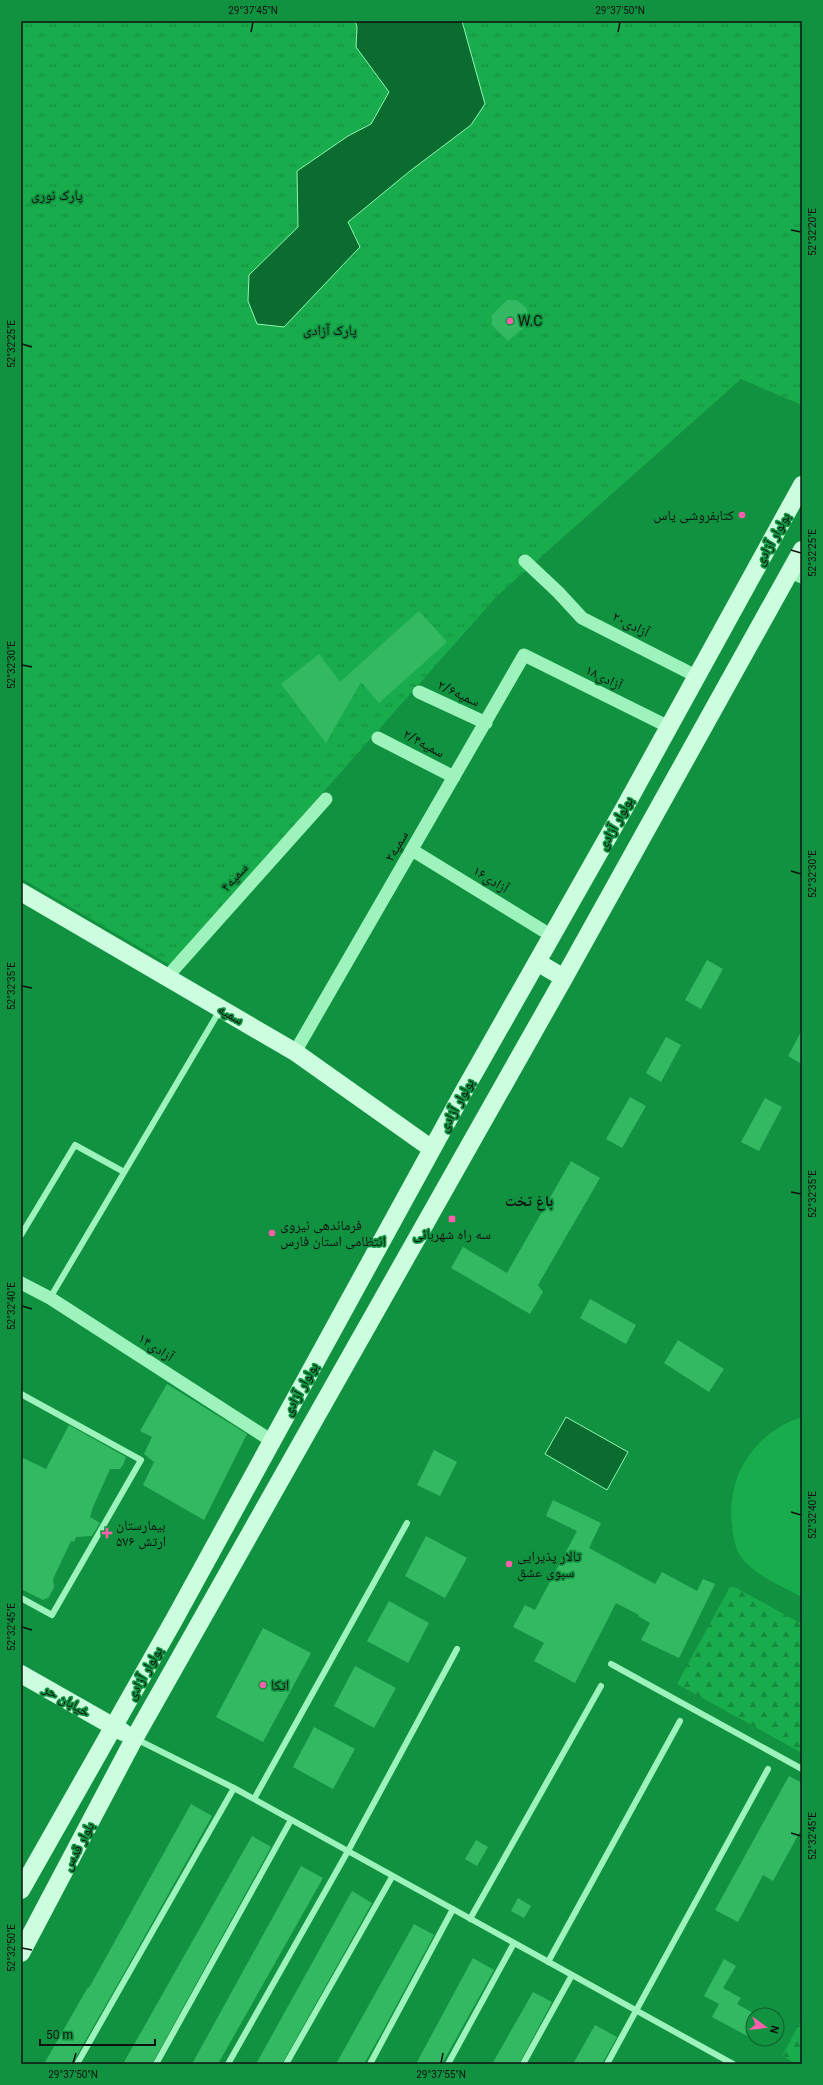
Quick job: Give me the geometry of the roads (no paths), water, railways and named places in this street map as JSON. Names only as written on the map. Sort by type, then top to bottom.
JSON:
[{"type":"main road","name":"بولوار آزادی","points":[[113,1727],[432,1149],[669,727],[802,485]]},
{"type":"main road","name":"بولوار آزادی","points":[[134,1739],[564,978],[796,574],[802,550]]},
{"type":"main road","name":"سمیه","points":[[21,892],[295,1052],[432,1149]]},
{"type":"main road","points":[[537,962],[564,978]]},
{"type":"main road","name":"خیابان حر","points":[[21,1674],[134,1739]]},
{"type":"main road","name":"بلوار قدس","points":[[21,1890],[113,1727]]},
{"type":"main road","name":"بلوار قدس","points":[[21,1953],[134,1739]]},
{"type":"street","name":"آزادی۲۰","points":[[526,561],[582,618],[696,676]]},
{"type":"street","name":"۲سمیه","points":[[295,1052],[524,655]]},
{"type":"street","name":"آزادی۱۸","points":[[524,655],[669,727]]},
{"type":"street","name":"سمیه۲/۶","points":[[419,692],[486,723]]},
{"type":"street","name":"سمیه۲/۴","points":[[378,738],[454,778]]},
{"type":"street","name":"سمیه۴","points":[[167,977],[326,799]]},
{"type":"street","name":"آزادی۱۶","points":[[412,850],[552,936]]},
{"type":"street","name":"آزادی۱۴","points":[[21,1283],[50,1298],[272,1441]]},
{"type":"lane","points":[[50,1298],[221,1009]]},
{"type":"lane","points":[[21,1235],[75,1145],[124,1172]]},
{"type":"lane","points":[[21,1394],[141,1460],[52,1615],[21,1598]]},
{"type":"lane","points":[[254,1799],[407,1523]]},
{"type":"lane","points":[[228,2064],[348,1851],[457,1649]]},
{"type":"lane","points":[[611,1664],[802,1769]]},
{"type":"lane","points":[[470,1918],[601,1686]]},
{"type":"lane","points":[[548,1962],[680,1721]]},
{"type":"lane","points":[[134,1739],[234,1788],[392,1877],[470,1918],[733,2064]]},
{"type":"lane","points":[[607,2064],[768,1769]]},
{"type":"lane","points":[[77,2064],[234,1788]]},
{"type":"lane","points":[[156,2064],[291,1820]]},
{"type":"lane","points":[[286,2064],[392,1877]]},
{"type":"lane","points":[[370,2064],[453,1909]]},
{"type":"lane","points":[[448,2064],[514,1943]]},
{"type":"lane","points":[[523,2064],[572,1975]]},
{"type":"place","name":"W.C","points":[[510,321]]},
{"type":"place","name":"کتابفروشی یاس","points":[[742,515]]},
{"type":"place","name":"سه راه شهربانی","points":[[452,1219]]},
{"type":"place","name":"فرماندهی نیروی انتظامی استان فارس","points":[[272,1233]]},
{"type":"place","name":"بیمارستان ۵۷۶ ارتش","points":[[107,1533]]},
{"type":"place","name":"تالار پذیرایی سبوی عشق","points":[[509,1564]]},
{"type":"place","name":"اتکا","points":[[263,1685]]},
{"type":"district","name":"باغ تخت","points":[[529,1201]]},
{"type":"park label","name":"پارک نوری","points":[[57,195]]},
{"type":"park label","name":"پارک آزادی","points":[[330,330]]}]
